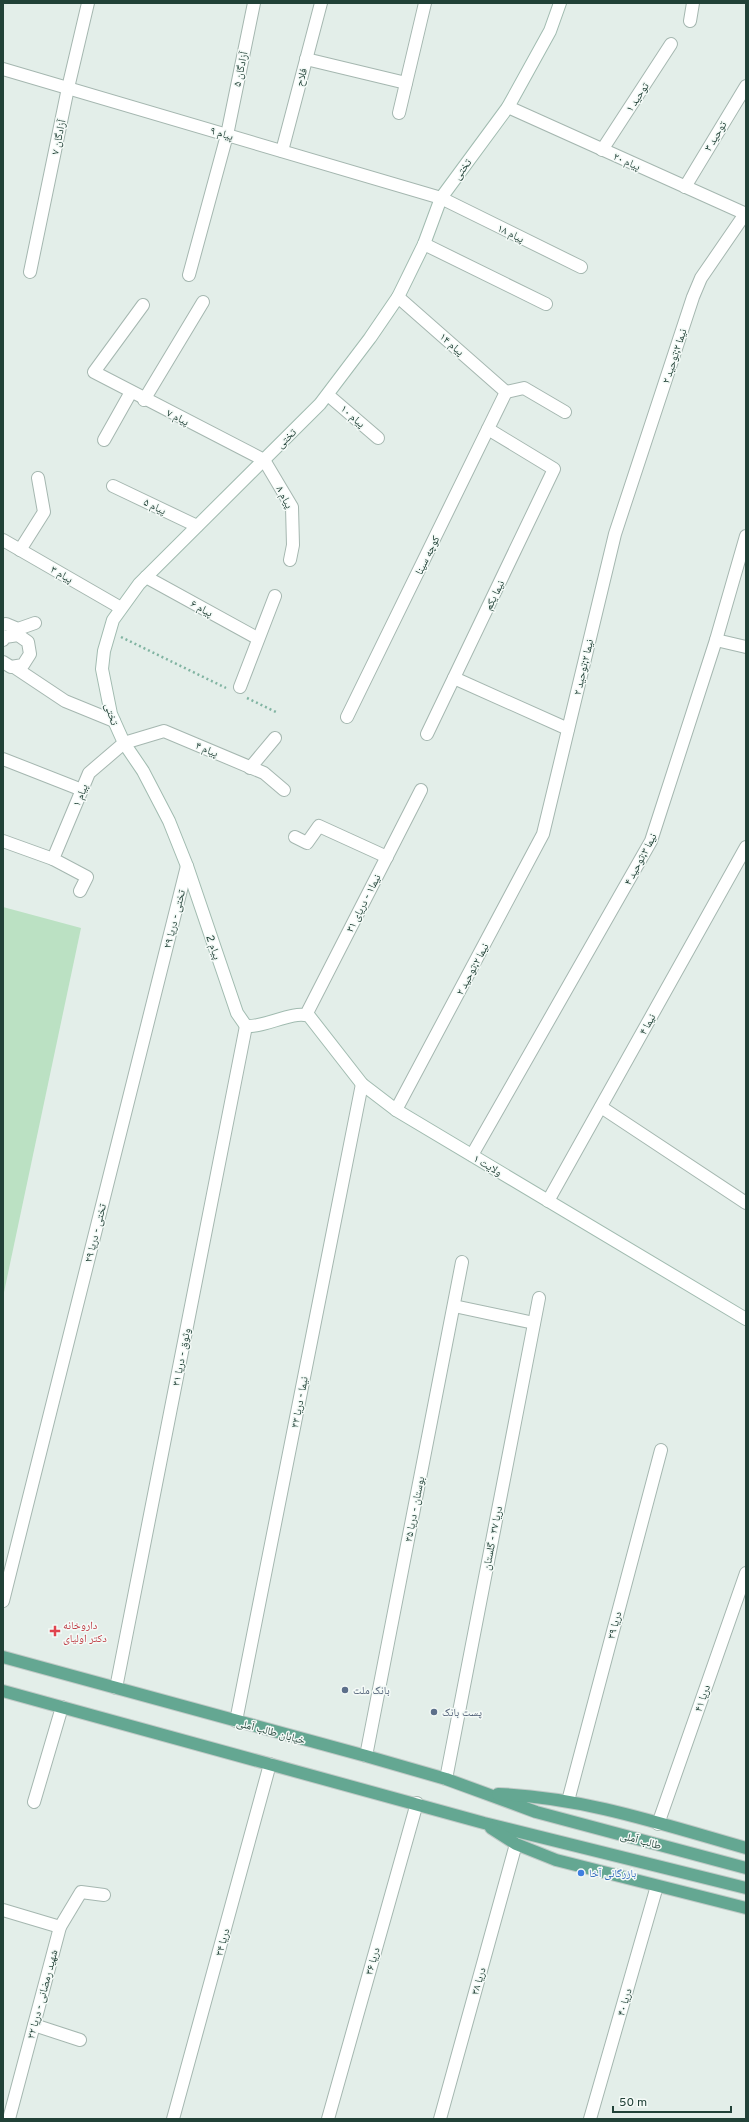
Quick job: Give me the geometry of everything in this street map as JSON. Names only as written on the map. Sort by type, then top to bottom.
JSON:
[{"type":"main road","name":"خیابان طالب آملی","points":[[3,1657],[446,1779],[536,1812]]},
{"type":"main road","points":[[3,1691],[484,1823],[516,1844],[556,1860],[746,1908]]},
{"type":"main road","points":[[488,1794],[531,1795],[568,1801],[746,1848]]},
{"type":"main road","name":"طالب آملی","points":[[536,1812],[746,1868]]},
{"type":"main road","name":"طالب آملی","points":[[484,1823],[539,1835],[746,1888]]},
{"type":"street","name":"آزادگان ۷","points":[[30,272],[68,88],[88,3]]},
{"type":"street","name":"آزادگان ۵","points":[[189,276],[227,135],[254,3]]},
{"type":"street","name":"فلاح","points":[[282,151],[321,3]]},
{"type":"street","points":[[399,113],[425,3]]},
{"type":"street","name":"تختی","points":[[187,866],[159,802],[143,771],[124,743],[114,721],[104,684],[102,669],[104,651],[113,620],[146,577],[328,395],[398,297],[424,244],[441,198],[508,107],[550,31],[560,3]]},
{"type":"street","points":[[690,21],[693,3]]},
{"type":"street","name":"توحید ۱","points":[[602,150],[671,44]]},
{"type":"street","points":[[306,59],[406,83]]},
{"type":"street","name":"پیام ۹","points":[[3,69],[441,198]]},
{"type":"street","name":"توحید ۳","points":[[685,187],[746,86]]},
{"type":"street","name":"پیام ۲۰","points":[[508,107],[745,214]]},
{"type":"street","name":"پیام ۱۸","points":[[441,198],[581,268]]},
{"type":"street","name":"نیما ۲;توحید ۲","points":[[396,1110],[543,834],[615,534],[693,297],[701,278],[745,214]]},
{"type":"street","points":[[424,244],[546,304]]},
{"type":"street","name":"پیام ۱۴","points":[[398,297],[506,392]]},
{"type":"street","points":[[144,400],[203,302]]},
{"type":"street","name":"پیام ۷","points":[[142,305],[94,372],[144,400],[264,460]]},
{"type":"street","points":[[506,392],[524,388],[564,412]]},
{"type":"street","points":[[104,440],[130,392]]},
{"type":"street","name":"کوچه سینا","points":[[347,718],[506,392]]},
{"type":"street","name":"پیام ۱۰","points":[[328,395],[378,438]]},
{"type":"street","name":"نیما یکم","points":[[454,678],[554,469],[488,429]]},
{"type":"street","name":"پیام ۸","points":[[264,460],[292,507],[293,545],[290,560]]},
{"type":"street","points":[[20,550],[44,512],[38,478]]},
{"type":"street","name":"پیام ۵","points":[[114,486],[197,526]]},
{"type":"street","name":"نیما ۳;توحید ۴","points":[[472,1155],[651,841],[716,640],[746,536]]},
{"type":"street","name":"پيام ۳","points":[[3,540],[121,608]]},
{"type":"street","name":"پیام ۶","points":[[146,577],[257,638]]},
{"type":"street","points":[[240,692],[257,638],[274,596]]},
{"type":"street","points":[[3,640],[5,637],[35,623]]},
{"type":"street","points":[[3,625],[6,624],[18,632],[28,642],[30,654],[23,665],[7,664]]},
{"type":"street","points":[[716,640],[746,648]]},
{"type":"street","points":[[7,664],[65,701],[114,721]]},
{"type":"street","points":[[427,734],[454,678],[568,730]]},
{"type":"street","name":"پیام ۴","points":[[124,743],[164,731],[264,774],[284,790]]},
{"type":"street","points":[[250,768],[274,738]]},
{"type":"street","name":"پیام ۱","points":[[53,859],[89,773],[124,743]]},
{"type":"street","points":[[3,759],[82,790]]},
{"type":"street","name":"نیما۱ - دریای ۳۱","points":[[306,1015],[421,790]]},
{"type":"street","points":[[295,837],[307,843],[319,826],[386,857]]},
{"type":"street","points":[[3,841],[53,859],[87,877],[80,891]]},
{"type":"street","name":"نیما ۴","points":[[548,1201],[746,847]]},
{"type":"street","name":"پیام 2","points":[[187,866],[237,1013],[246,1026]]},
{"type":"street","name":"تختی - دریا ۲۹","points":[[3,1601],[187,866]]},
{"type":"street","points":[[246,1026],[256,1026],[299,1015],[306,1015]]},
{"type":"street","name":"ولایت ۱","points":[[306,1015],[311,1018],[362,1084],[396,1110],[746,1319]]},
{"type":"street","name":"وثوق - دریا ۳۱","points":[[116,1688],[246,1026]]},
{"type":"street","name":"نیما - دریا ۳۳","points":[[236,1721],[362,1084]]},
{"type":"street","points":[[601,1107],[746,1203]]},
{"type":"street","name":"بوستان - دریا ۳۵","points":[[366,1756],[462,1262]]},
{"type":"street","name":"دریا ۳۷ - گلستان","points":[[446,1779],[538,1298]]},
{"type":"street","points":[[454,1306],[534,1322]]},
{"type":"street","name":"دریا ۳۹","points":[[568,1801],[661,1450]]},
{"type":"street","name":"دریا ۴۱","points":[[658,1824],[746,1573]]},
{"type":"street","points":[[34,1802],[62,1707]]},
{"type":"street","name":"دریا ۳۴","points":[[173,2119],[270,1764]]},
{"type":"street","name":"دریا ۳۶","points":[[328,2119],[417,1804]]},
{"type":"street","name":"دریا ۳۸","points":[[440,2119],[516,1844]]},
{"type":"street","name":"دریا ۴۰","points":[[590,2119],[657,1886]]},
{"type":"street","name":"شهید رمضانی - دریا ۳۲","points":[[8,2114],[34,2025],[60,1927],[81,1892],[104,1895]]},
{"type":"street","points":[[3,1910],[60,1927]]},
{"type":"street","points":[[34,2025],[80,2040]]},
{"type":"path","points":[[110,632],[240,692],[278,713]]},
{"type":"green space","points":[[3,907],[81,928],[3,1297]]},
{"type":"place","name":"داروخانه دکتر اولیای","points":[[55,1631]]},
{"type":"place","name":"بانک ملت","points":[[345,1690]]},
{"type":"place","name":"پست بانک","points":[[434,1712]]},
{"type":"place","name":"بازرگانی آخا","points":[[581,1873]]}]
